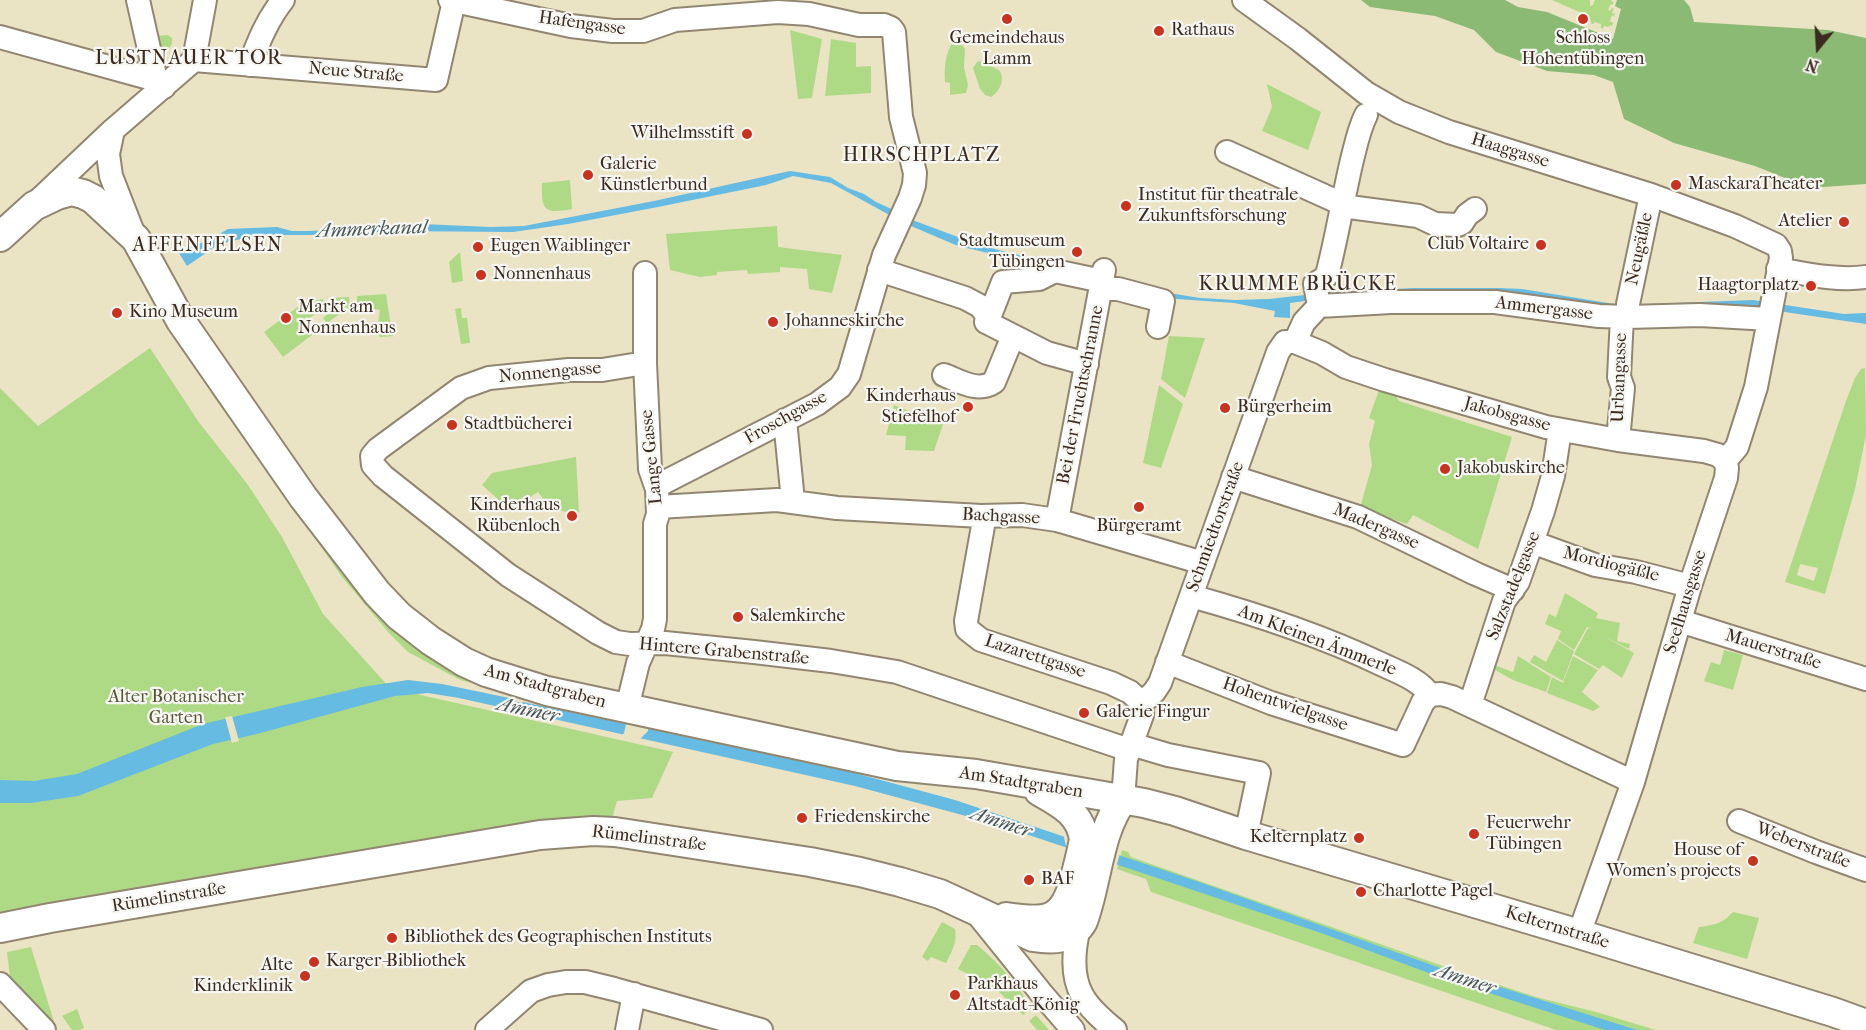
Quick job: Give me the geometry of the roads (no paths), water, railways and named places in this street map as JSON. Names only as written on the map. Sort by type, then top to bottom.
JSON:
[{"type":"main road","name":"Am Stadtgraben","points":[[0,237],[34,206],[65,192],[71,191],[93,199],[136,239],[181,321],[333,536],[377,593],[399,616],[447,652],[486,672],[523,685],[897,766],[976,774],[1123,800]]},
{"type":"main road","points":[[974,910],[1025,919],[1048,918],[1063,909],[1070,896],[1084,840],[1083,830],[1072,812],[1027,784]]},
{"type":"main road","points":[[1079,929],[1087,911],[1112,817],[1123,800]]},
{"type":"main road","name":"Kelternstraße","points":[[1123,800],[1175,811],[1246,835],[1579,934],[1866,1024]]},
{"type":"main road","name":"Rümelinstraße","points":[[0,928],[528,837],[593,831],[636,834],[860,872],[940,894],[1034,937],[1050,939],[1062,937],[1079,929]]},
{"type":"street","points":[[138,0],[160,84]]},
{"type":"street","points":[[34,206],[160,84],[194,60],[205,0]]},
{"type":"street","points":[[249,65],[272,14],[283,0]]},
{"type":"street","name":"Neue Straße","points":[[194,60],[436,80],[452,0]]},
{"type":"street","name":"Hafengasse","points":[[452,0],[578,27],[613,31],[643,31],[675,20],[769,12],[809,14],[859,25],[891,28],[901,117],[915,173]]},
{"type":"street","name":"Haaggasse","points":[[1245,0],[1366,93],[1399,112],[1449,132],[1651,195],[1735,226],[1770,241],[1780,251],[1778,269]]},
{"type":"street","points":[[0,37],[160,84]]},
{"type":"street","points":[[1319,306],[1315,284],[1327,275],[1336,239],[1341,204],[1360,128],[1366,115]]},
{"type":"street","name":"Am Stadtgraben","points":[[113,130],[108,154],[111,176],[136,239]]},
{"type":"street","points":[[1227,152],[1341,204],[1355,208],[1418,216],[1432,223],[1458,225],[1475,209]]},
{"type":"street","name":"Froschgasse","points":[[657,496],[785,420],[817,404],[832,394],[846,380],[879,270],[914,185],[915,173]]},
{"type":"street","name":"Neugäßle","points":[[1625,310],[1651,195]]},
{"type":"street","points":[[1778,269],[1844,278],[1866,277]]},
{"type":"street","name":"Seelhausgasse","points":[[1579,934],[1633,782],[1690,586],[1726,478],[1725,461],[1737,447],[1748,414],[1761,366],[1778,269]]},
{"type":"street","points":[[879,270],[965,298],[980,306],[988,318]]},
{"type":"street","points":[[1087,364],[1047,353],[986,322],[1003,282],[1039,279],[1055,271],[1103,280],[1118,289],[1162,301],[1158,327]]},
{"type":"street","name":"Lange Gasse","points":[[627,708],[638,663],[655,620],[657,496],[650,469],[645,363],[645,273]]},
{"type":"street","name":"Bei der Fruchtschranne","points":[[1057,520],[1103,280]]},
{"type":"street","name":"Ammergasse","points":[[1319,306],[1415,295],[1495,295],[1599,315],[1625,310],[1700,315],[1771,309]]},
{"type":"street","name":"Schmiedtorstraße","points":[[1083,793],[1098,786],[1112,774],[1128,751],[1142,715],[1142,703],[1157,688],[1167,662],[1280,348],[1285,342],[1295,342],[1304,322],[1319,306]]},
{"type":"street","name":"Urbangasse","points":[[1617,440],[1623,388],[1619,377],[1625,310]]},
{"type":"street","points":[[944,375],[977,388],[989,385],[994,382],[1013,336]]},
{"type":"street","name":"Jakobsgasse","points":[[1295,342],[1322,353],[1339,364],[1366,374],[1516,419],[1560,430],[1617,440],[1704,451],[1718,455],[1725,461]]},
{"type":"street","name":"Nonnengasse","points":[[372,456],[378,449],[461,388],[482,381],[520,374],[602,370],[645,363]]},
{"type":"street","points":[[785,420],[802,502]]},
{"type":"street","name":"Salzstadelgasse","points":[[1470,705],[1504,601],[1518,582],[1543,511],[1553,476],[1560,430]]},
{"type":"street","name":"Hintere Grabenstraße","points":[[372,456],[373,465],[382,476],[516,581],[616,642],[630,644],[646,642],[754,652],[897,672],[1128,751]]},
{"type":"street","name":"Madergasse","points":[[1233,477],[1358,517],[1514,590]]},
{"type":"street","name":"Bachgasse","points":[[657,496],[777,500],[837,508],[981,516],[1022,515],[1057,520],[1203,563]]},
{"type":"street","name":"Lazarettgasse","points":[[981,516],[983,526],[966,621],[967,629],[981,640],[1121,687],[1142,703]]},
{"type":"street","name":"Mordiogäßle","points":[[1532,542],[1595,565],[1636,572],[1690,586]]},
{"type":"street","name":"Am Kleinen Ämmerle","points":[[1191,596],[1259,616],[1352,650],[1410,677],[1430,695]]},
{"type":"street","name":"Mauerstraße","points":[[1680,621],[1866,679]]},
{"type":"street","name":"Hohentwielgasse","points":[[1167,662],[1271,703],[1403,745],[1423,702],[1430,695]]},
{"type":"street","points":[[1430,695],[1447,695],[1633,782]]},
{"type":"street","points":[[1128,751],[1161,754],[1259,773],[1246,835]]},
{"type":"street","name":"Schmiedtorstraße","points":[[1123,800],[1128,751]]},
{"type":"street","name":"Weberstraße","points":[[1739,821],[1866,870]]},
{"type":"street","points":[[1070,896],[1079,929],[1074,956],[1078,990],[1089,1007],[1114,1030]]},
{"type":"street","points":[[974,910],[1073,1030]]},
{"type":"street","points":[[487,1030],[531,991],[566,982],[585,982],[634,994],[761,1030]]},
{"type":"street","points":[[0,984],[45,1030]]},
{"type":"street","points":[[627,1030],[634,994]]},
{"type":"water","name":"Ammerkanal","points":[[790,171],[830,177],[907,218],[967,242],[1169,293],[1200,298],[1269,299],[1332,292],[1414,288],[1498,288],[1522,289],[1620,305],[1753,300],[1844,314],[1866,313],[1866,324],[1751,307],[1674,308],[1335,297],[1290,303],[1290,318],[1274,317],[1275,311],[1234,303],[1177,299],[958,246],[904,223],[831,183],[793,176],[766,185],[658,207],[513,232],[391,231],[342,235],[259,235],[219,244],[187,266],[179,253],[228,229],[277,227],[292,231],[310,231],[421,224],[524,226],[654,201]]},
{"type":"water","name":"Ammer","points":[[408,680],[442,684],[851,772],[955,800],[1205,884],[1446,970],[1637,1030],[1605,1030],[1442,978],[1324,934],[999,825],[855,786],[428,693],[395,696],[213,744],[78,796],[31,803],[0,803],[0,780],[34,781],[77,774],[203,724],[362,687]]},
{"type":"place","name":"Gemeindehaus Lamm","points":[[1007,19]]},
{"type":"place","name":"Schloss Hohentübingen","points":[[1583,19]]},
{"type":"place","name":"Rathaus","points":[[1159,31]]},
{"type":"place","name":"Wilhelmsstift","points":[[747,134]]},
{"type":"place","name":"Galerie Künstlerbund","points":[[588,175]]},
{"type":"place","name":"MasckaraTheater","points":[[1676,185]]},
{"type":"place","name":"Institut für theatrale Zukunftsforschung","points":[[1126,206]]},
{"type":"place","name":"Atelier","points":[[1844,222]]},
{"type":"place","name":"Club Voltaire","points":[[1541,245]]},
{"type":"place","name":"Eugen Waiblinger","points":[[478,247]]},
{"type":"place","name":"Stadtmuseum Tübingen","points":[[1077,252]]},
{"type":"place","name":"Nonnenhaus","points":[[481,275]]},
{"type":"place","name":"Haagtorplatz","points":[[1811,286]]},
{"type":"place","name":"Kino Museum","points":[[117,313]]},
{"type":"place","name":"Markt am Nonnenhaus","points":[[286,318]]},
{"type":"place","name":"Johanneskirche","points":[[773,322]]},
{"type":"place","name":"Kinderhaus Stiefelhof","points":[[968,407]]},
{"type":"place","name":"Bürgerheim","points":[[1225,408]]},
{"type":"place","name":"Stadtbücherei","points":[[452,425]]},
{"type":"place","name":"Jakobuskirche","points":[[1445,469]]},
{"type":"place","name":"Bürgeramt","points":[[1139,507]]},
{"type":"place","name":"Kinderhaus Rübenloch","points":[[572,516]]},
{"type":"place","name":"Salemkirche","points":[[738,617]]},
{"type":"place","name":"Galerie Fingur","points":[[1084,713]]},
{"type":"place","name":"Friedenskirche","points":[[802,818]]},
{"type":"place","name":"Feuerwehr Tübingen","points":[[1474,834]]},
{"type":"place","name":"Kelternplatz","points":[[1359,838]]},
{"type":"place","name":"House of Women's projects","points":[[1753,861]]},
{"type":"place","name":"BAF","points":[[1029,880]]},
{"type":"place","name":"Charlotte Pagel","points":[[1361,892]]},
{"type":"place","name":"Bibliothek des Geographischen Instituts","points":[[392,938]]},
{"type":"place","name":"Karger-Bibliothek","points":[[314,962]]},
{"type":"place","name":"Alte Kinderklinik","points":[[305,976]]},
{"type":"place","name":"Parkhaus Altstadt-König","points":[[955,995]]},
{"type":"district","name":"LUSTNAUER TOR","points":[[189,59]]},
{"type":"district","name":"HIRSCHPLATZ","points":[[922,156]]},
{"type":"district","name":"AFFENFELSEN","points":[[208,246]]},
{"type":"district","name":"KRUMME BRÜCKE","points":[[1298,285]]},
{"type":"park label","name":"Alter Botanischer Garten","points":[[176,708]]}]
